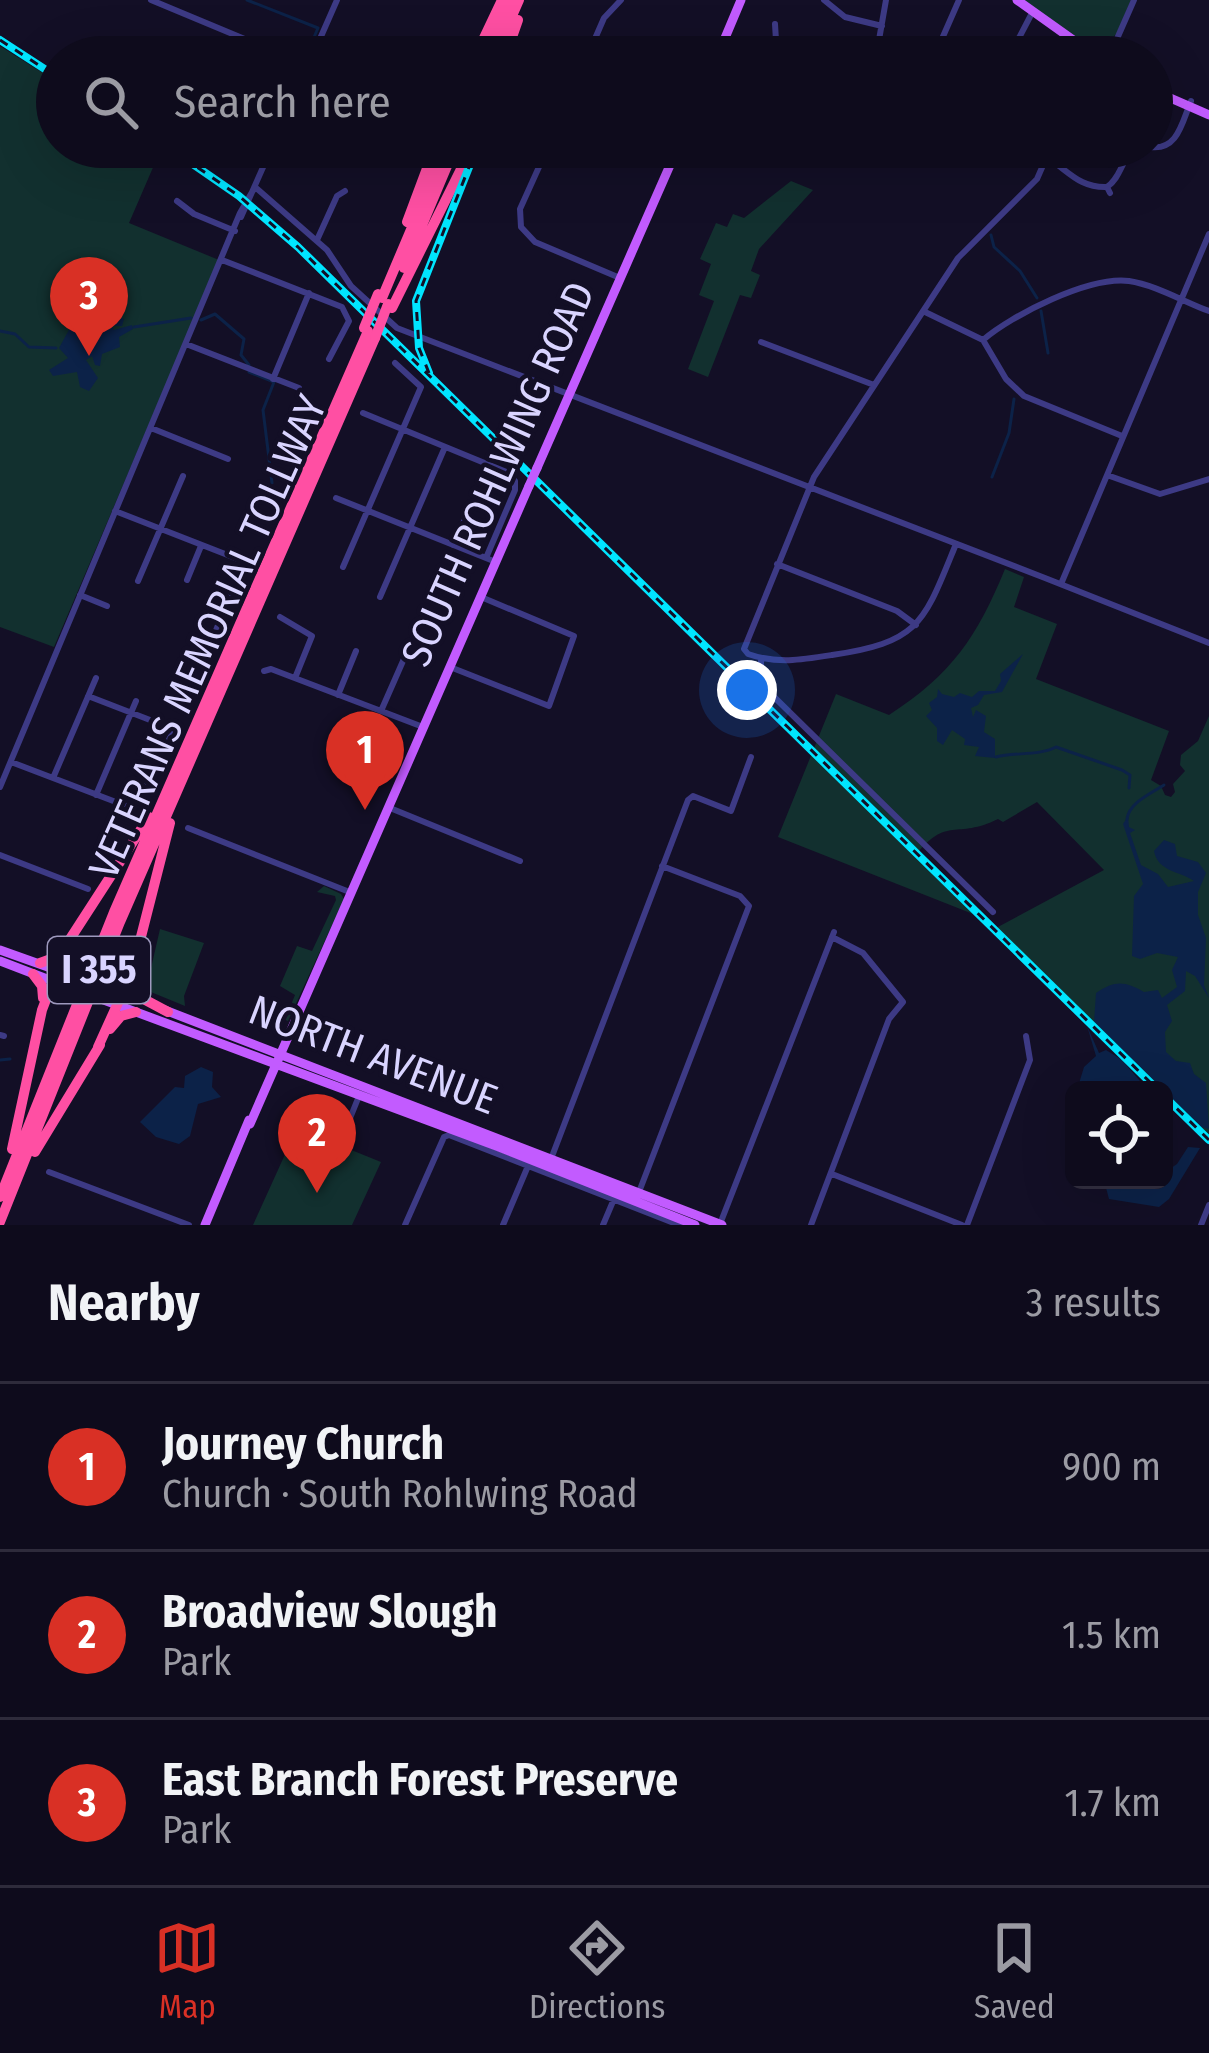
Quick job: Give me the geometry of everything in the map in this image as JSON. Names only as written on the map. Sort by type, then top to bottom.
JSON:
[{"type":"highway","points":[[489,36],[514,0]]},
{"type":"highway","points":[[499,36],[514,0]]},
{"type":"highway","points":[[508,36],[514,0]]},
{"type":"highway","points":[[385,301],[428,168]]},
{"type":"highway","name":"VETERANS MEMORIAL TOLLWAY","points":[[0,1197],[177,767],[442,168]]},
{"type":"highway","points":[[385,301],[460,168]]},
{"type":"highway","name":"VETERANS MEMORIAL TOLLWAY","points":[[1,1223],[100,968],[356,380],[371,334]]},
{"type":"highway","points":[[98,1047],[132,972],[162,846],[207,721]]},
{"type":"highway","points":[[0,1183],[20,1124],[42,1010],[37,969],[52,962],[67,945],[117,871],[177,767]]},
{"type":"highway","points":[[42,1010],[67,945]]},
{"type":"highway","points":[[132,972],[138,995],[168,1012]]},
{"type":"highway","points":[[1,1223],[39,1143],[98,1047],[118,1018],[136,1012]]},
{"type":"main road","points":[[1017,0],[1068,36]]},
{"type":"main road","points":[[726,36],[741,1]]},
{"type":"main road","points":[[1173,96],[1209,112]]},
{"type":"main road","name":"SOUTH ROHLWING ROAD","points":[[205,1225],[282,1062],[287,1041],[481,597],[491,560],[529,486],[668,168]]},
{"type":"main road","name":"NORTH AVENUE","points":[[0,950],[37,969]]},
{"type":"main road","name":"NORTH AVENUE","points":[[0,961],[168,1012],[282,1062],[721,1224]]},
{"type":"main road","name":"NORTH AVENUE","points":[[120,1000],[136,1012],[263,1054]]},
{"type":"main road","points":[[271,1077],[263,1054],[287,1041]]},
{"type":"main road","points":[[282,1062],[287,1041]]},
{"type":"main road","name":"NORTH AVENUE","points":[[550,1162],[695,1225]]},
{"type":"street","points":[[151,0],[241,36]]},
{"type":"street","points":[[321,36],[337,0]]},
{"type":"street","points":[[596,36],[606,15],[621,0]]},
{"type":"street","points":[[824,0],[845,16],[882,26]]},
{"type":"street","points":[[880,36],[886,0]]},
{"type":"street","points":[[943,36],[959,0]]},
{"type":"street","points":[[1118,36],[1134,0]]},
{"type":"street","points":[[1020,36],[1032,13]]},
{"type":"street","points":[[775,23],[776,36]]},
{"type":"street","points":[[1173,141],[1190,104]]},
{"type":"street","points":[[0,787],[263,168]]},
{"type":"street","points":[[539,168],[520,209],[523,231],[535,242],[620,278]]},
{"type":"street","points":[[956,544],[932,603],[916,625],[876,649],[786,662],[761,659],[744,650],[808,488],[958,258],[1037,179],[1042,168]]},
{"type":"street","points":[[1062,168],[1072,178],[1109,190],[1121,168]]},
{"type":"street","points":[[255,187],[317,240],[351,286],[403,332],[1209,643]]},
{"type":"street","points":[[317,240],[338,196],[346,191]]},
{"type":"street","points":[[177,201],[190,213],[235,231]]},
{"type":"street","points":[[1060,584],[1209,234]]},
{"type":"street","points":[[222,260],[340,305],[349,321],[329,359]]},
{"type":"street","points":[[982,340],[1025,310],[1111,281],[1136,282],[1209,311]]},
{"type":"street","points":[[273,379],[308,293]]},
{"type":"street","points":[[923,311],[982,340],[1006,379],[1024,396],[1123,436]]},
{"type":"street","points":[[761,342],[874,385]]},
{"type":"street","points":[[186,344],[299,388]]},
{"type":"street","points":[[344,566],[421,387],[395,363]]},
{"type":"street","points":[[336,498],[491,560],[515,490],[515,481],[500,467],[363,413]]},
{"type":"street","points":[[151,428],[228,459]]},
{"type":"street","points":[[380,598],[446,446]]},
{"type":"street","points":[[1107,475],[1160,494],[1209,479]]},
{"type":"street","points":[[138,581],[183,476]]},
{"type":"street","points":[[453,545],[471,506]]},
{"type":"street","points":[[115,512],[243,561],[211,643],[190,637]]},
{"type":"street","points":[[187,580],[201,546]]},
{"type":"street","points":[[777,564],[897,611],[916,625]]},
{"type":"street","points":[[80,595],[107,606]]},
{"type":"street","points":[[450,667],[549,706],[574,636],[481,597]]},
{"type":"street","points":[[280,617],[312,636],[295,678]]},
{"type":"street","points":[[381,711],[414,636]]},
{"type":"street","points":[[338,694],[356,651]]},
{"type":"street","points":[[761,659],[765,688],[993,912]]},
{"type":"street","points":[[264,670],[272,669],[424,728]]},
{"type":"street","points":[[53,778],[96,678]]},
{"type":"street","points":[[88,696],[150,719]]},
{"type":"street","points":[[96,795],[136,701]]},
{"type":"street","points":[[10,762],[129,807],[172,734]]},
{"type":"street","points":[[550,1162],[692,796],[730,811],[751,757]]},
{"type":"street","points":[[389,808],[520,862]]},
{"type":"street","points":[[188,828],[352,893]]},
{"type":"street","points":[[0,855],[88,889]]},
{"type":"street","points":[[639,1192],[749,906],[740,896],[662,866]]},
{"type":"street","points":[[721,1224],[833,935],[863,953],[902,1002],[889,1019],[811,1225]]},
{"type":"street","points":[[831,1173],[965,1225],[1030,1060],[1026,1036]]},
{"type":"street","points":[[340,1143],[363,1092]]},
{"type":"street","name":"NORTH AVENUE","points":[[405,1225],[444,1137],[449,1135],[679,1225]]},
{"type":"street","points":[[502,1225],[528,1166]]},
{"type":"street","points":[[49,1172],[189,1225]]},
{"type":"street","points":[[603,1225],[614,1199]]},
{"type":"street","points":[[1201,1225],[1209,1205]]},
{"type":"green space","points":[[1023,0],[1131,0],[1114,36],[1075,36]]},
{"type":"green space","points":[[0,46],[36,69],[36,168],[153,168],[129,223],[219,260],[54,647],[0,627]]},
{"type":"green space","points":[[791,181],[813,190],[759,249],[751,271],[760,275],[751,298],[740,295],[708,377],[688,369],[714,301],[699,295],[711,264],[700,259],[716,223],[727,227],[733,214],[744,218]]},
{"type":"green space","points":[[1005,569],[1024,577],[1014,607],[1057,624],[1036,679],[1169,731],[1151,780],[1165,795],[1171,797],[1175,792],[1173,784],[1185,771],[1181,755],[1198,741],[1209,716],[1209,1137],[1173,1102],[1173,1081],[1152,1081],[996,928],[1104,870],[1037,802],[1003,822],[998,819],[944,832],[915,856],[973,914],[778,837],[836,694],[889,715],[946,669],[984,615]]},
{"type":"green space","points":[[324,886],[344,899],[288,1021],[261,1009],[252,1026],[248,1024],[258,1003],[288,1012],[295,995],[280,986],[297,946],[312,951],[336,900],[317,892]]},
{"type":"green space","points":[[160,929],[204,943],[184,996],[185,1006],[146,990]]},
{"type":"green space","points":[[297,1128],[381,1162],[352,1225],[253,1225]]},
{"type":"water","points":[[89,306],[90,328],[105,325],[100,311],[124,319],[122,326],[112,326],[114,330],[132,325],[133,329],[119,337],[120,347],[102,354],[100,366],[92,356],[86,360],[98,378],[89,391],[80,387],[77,372],[53,376],[49,370],[68,358],[59,348],[70,328],[67,315],[79,319],[82,307]]},
{"type":"water","points":[[1023,654],[1002,692],[984,695],[971,708],[973,717],[976,710],[986,716],[984,732],[995,739],[995,758],[975,756],[979,747],[964,745],[965,739],[952,730],[943,745],[937,741],[937,728],[926,716],[938,689],[954,697],[995,691],[1000,674]]},
{"type":"water","points":[[1128,816],[1141,865],[1158,874],[1168,887],[1194,881],[1156,858],[1154,851],[1164,840],[1175,844],[1177,856],[1198,862],[1206,873],[1198,892],[1198,915],[1206,938],[1204,985],[1209,998],[1195,976],[1186,971],[1185,991],[1167,1005],[1172,1021],[1165,1032],[1166,1052],[1176,1061],[1190,1063],[1194,1074],[1206,1083],[1209,1129],[1173,1100],[1173,1081],[1154,1081],[1094,1022],[1096,993],[1109,986],[1158,990],[1162,998],[1177,987],[1172,970],[1178,957],[1132,956],[1134,896],[1143,884],[1123,824]]},
{"type":"water","points":[[1087,1026],[1099,1053],[1106,1050],[1122,1060],[1140,1081],[1080,1081],[1084,1067],[1096,1056]]},
{"type":"water","points":[[201,1067],[213,1072],[212,1087],[221,1097],[198,1104],[190,1136],[179,1144],[156,1137],[140,1122],[175,1087],[184,1088],[185,1076]]},
{"type":"water","points":[[1188,1147],[1200,1148],[1169,1199],[1159,1207],[1109,1199],[1106,1189],[1173,1189],[1177,1164]]},
{"type":"waterway","points":[[247,0],[318,28],[315,36]]},
{"type":"waterway","points":[[991,235],[994,247],[1020,271],[1037,298]]},
{"type":"waterway","points":[[1041,311],[1048,353]]},
{"type":"waterway","points":[[201,320],[215,314],[244,339],[241,355],[249,365]]},
{"type":"waterway","points":[[134,327],[191,318]]},
{"type":"waterway","points":[[0,331],[15,334],[29,347],[56,348]]},
{"type":"waterway","points":[[249,372],[274,382],[263,410],[272,483]]},
{"type":"waterway","points":[[992,477],[1009,433],[1014,399]]},
{"type":"waterway","points":[[996,757],[1056,747],[1122,770],[1130,775],[1129,788]]},
{"type":"waterway","points":[[1127,819],[1136,804],[1164,785]]},
{"type":"waterway","points":[[0,1060],[10,1059]]},
{"type":"railway","points":[[0,40],[36,63]]},
{"type":"railway","points":[[198,168],[298,247],[1149,1081]]},
{"type":"railway","points":[[429,373],[419,348],[416,301],[469,168]]},
{"type":"railway","points":[[1173,1105],[1209,1140]]},
{"type":"place","name":"East Branch Forest Preserve","points":[[89,356]]},
{"type":"place","name":"Journey Church","points":[[365,810]]},
{"type":"place","name":"Broadview Slough","points":[[317,1193]]}]
